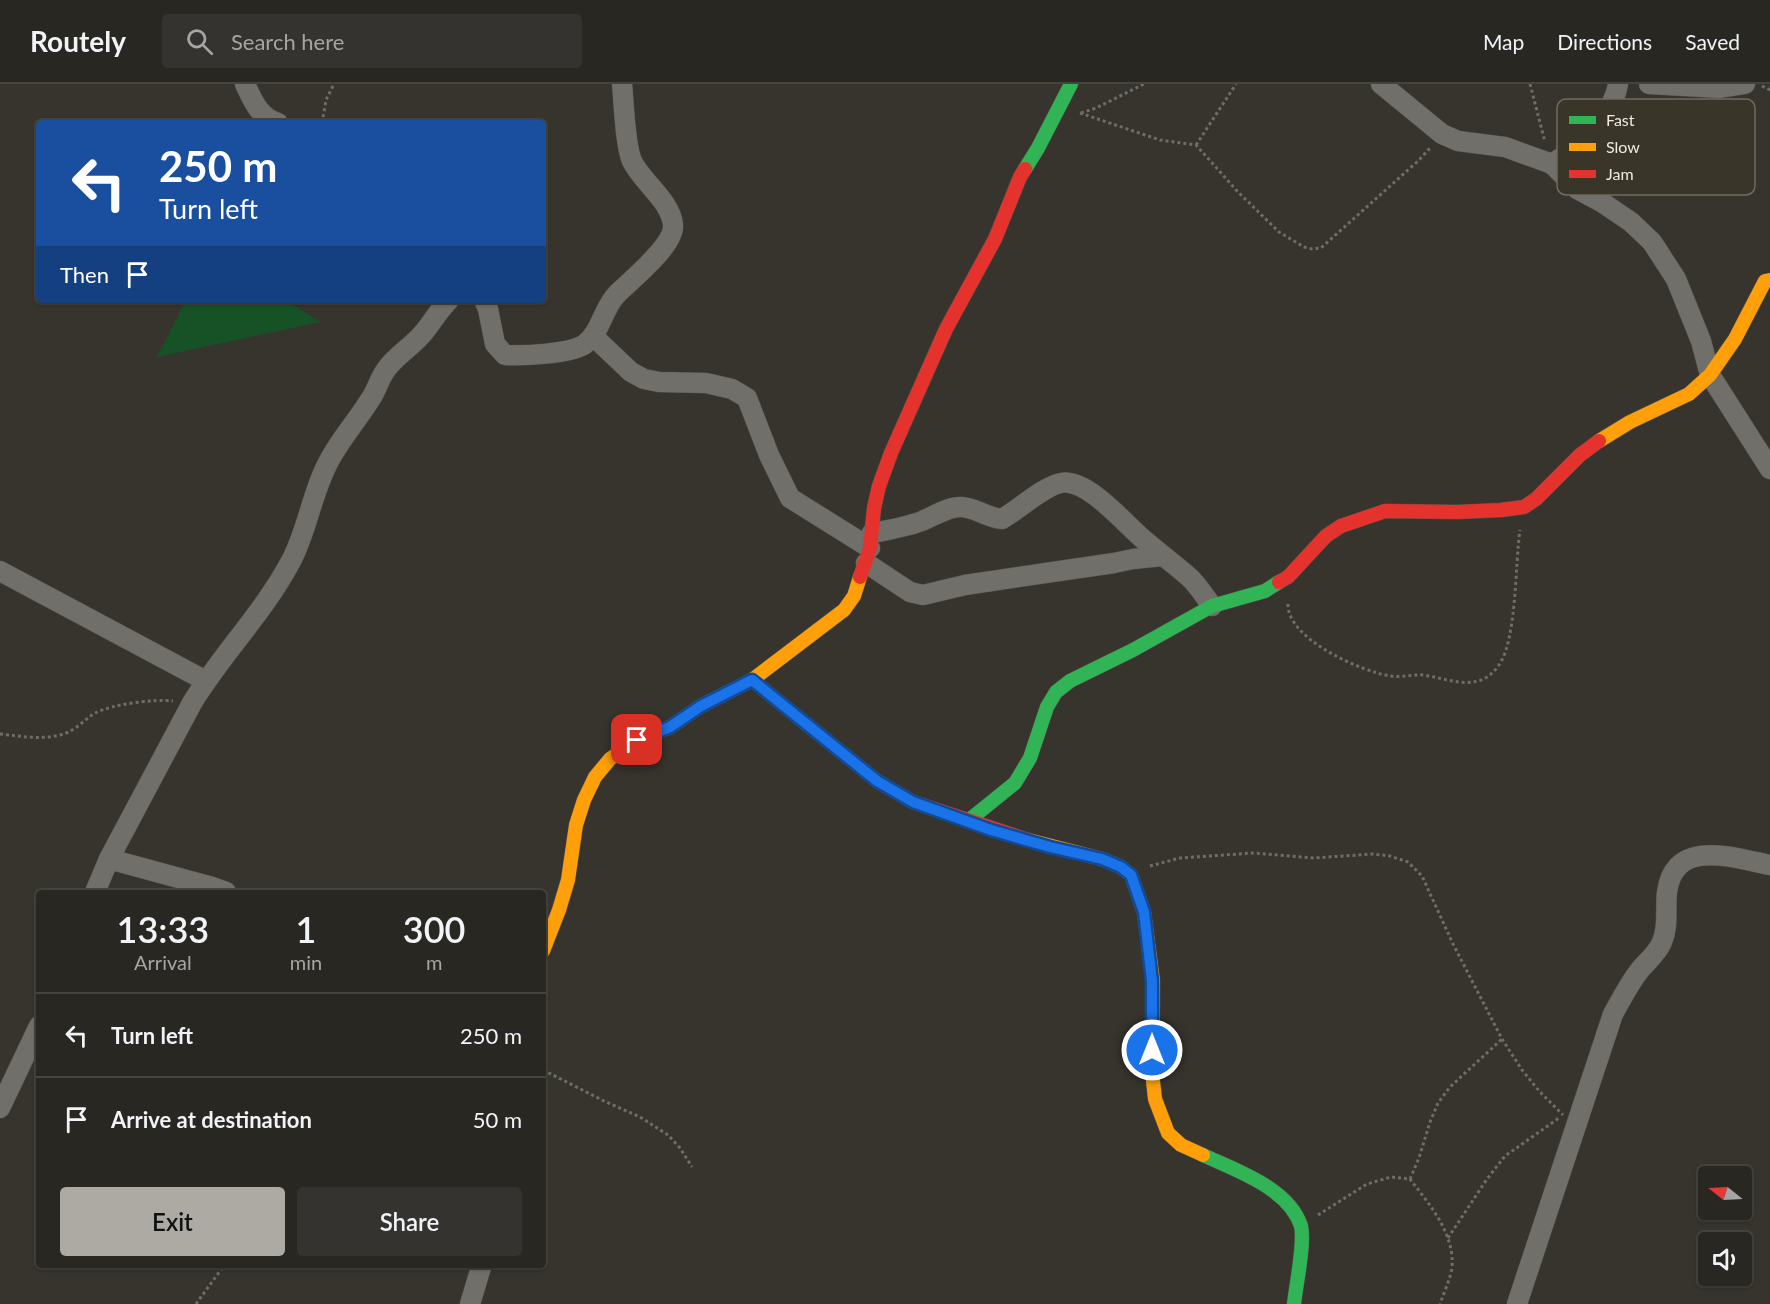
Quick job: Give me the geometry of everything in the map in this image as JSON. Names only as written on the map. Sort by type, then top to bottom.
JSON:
[{"type":"street","points":[[245,84],[254,103],[270,120]]},
{"type":"street","points":[[486,303],[489,309],[495,344],[505,355],[524,356],[571,349],[585,344],[593,336],[615,296],[638,276],[670,239],[674,228],[672,216],[632,160],[628,145],[622,84]]},
{"type":"street","points":[[546,943],[568,880],[576,825],[584,800],[595,777],[610,759],[637,740],[670,727],[701,706],[752,680],[821,629],[844,610],[854,596],[869,548],[879,486],[910,410],[946,328],[995,239],[1020,177],[1038,148],[1071,84]]},
{"type":"street","points":[[1381,84],[1442,134],[1458,141],[1505,147],[1550,163],[1557,170]]},
{"type":"street","points":[[1614,99],[1618,84]]},
{"type":"street","points":[[1649,84],[1720,88],[1745,84]]},
{"type":"street","points":[[1550,163],[1557,159]]},
{"type":"street","points":[[1588,195],[1631,222],[1652,242],[1676,279],[1701,341],[1710,375],[1770,469]]},
{"type":"street","points":[[968,821],[1015,783],[1030,758],[1047,706],[1056,692],[1070,681],[1133,650],[1212,606],[1265,591],[1288,578],[1326,536],[1341,525],[1385,511],[1458,512],[1524,507],[1536,499],[1580,455],[1603,438],[1630,422],[1689,394],[1710,375],[1735,339],[1760,289],[1766,281],[1770,280]]},
{"type":"street","points":[[96,890],[109,859],[192,703],[276,588],[292,559],[329,459],[373,395],[386,368],[423,334],[446,303]]},
{"type":"street","points":[[593,336],[631,372],[644,379],[659,382],[706,383],[732,389],[747,398],[769,455],[790,498],[869,548],[910,592],[923,595],[965,585],[1163,556]]},
{"type":"street","points":[[869,548],[900,528],[946,510],[961,507],[992,518],[1002,519],[1049,486],[1063,482],[1075,484],[1110,507],[1191,579],[1212,606]]},
{"type":"street","points":[[0,571],[206,681]]},
{"type":"street","points":[[752,680],[877,781],[913,802],[1050,847],[1102,859],[1121,867],[1131,875],[1144,912],[1152,981],[1152,1072],[1155,1099],[1168,1133],[1181,1145],[1262,1183],[1281,1197],[1293,1211],[1301,1227],[1301,1247],[1294,1304]]},
{"type":"street","points":[[1517,1304],[1569,1121],[1613,1014],[1639,971],[1663,941],[1667,923],[1667,892],[1672,876],[1679,865],[1690,858],[1709,854],[1770,865]]},
{"type":"street","points":[[109,859],[219,890]]},
{"type":"street","points":[[0,1108],[36,1032]]},
{"type":"street","points":[[471,1304],[481,1268]]},
{"type":"path","points":[[323,120],[326,100],[334,84]]},
{"type":"path","points":[[1144,84],[1096,108],[1080,113],[1160,140],[1196,145],[1238,192],[1279,232],[1304,247],[1312,249],[1322,248],[1419,160],[1442,134]]},
{"type":"path","points":[[1196,145],[1236,84]]},
{"type":"path","points":[[1530,84],[1550,163]]},
{"type":"path","points":[[1288,578],[1287,610],[1300,631],[1319,646],[1359,668],[1392,676],[1421,675],[1466,683],[1487,678],[1500,664],[1509,640],[1518,542],[1524,507]]},
{"type":"path","points":[[0,735],[39,738],[63,735],[107,708],[158,700],[192,703]]},
{"type":"path","points":[[1131,875],[1155,863],[1180,858],[1253,853],[1314,858],[1373,854],[1390,856],[1408,862],[1422,876],[1453,944],[1503,1039],[1522,1070],[1569,1121],[1505,1156],[1448,1238]]},
{"type":"path","points":[[1410,1179],[1438,1103],[1450,1087],[1503,1039]]},
{"type":"path","points":[[546,1072],[640,1117],[668,1134],[692,1167]]},
{"type":"path","points":[[1301,1227],[1336,1202],[1367,1184],[1391,1176],[1410,1179],[1435,1211],[1452,1251],[1452,1269],[1440,1304]]},
{"type":"path","points":[[196,1304],[222,1268]]},
{"type":"green space","points":[[184,303],[290,303],[321,322],[157,357]]},
{"type":"traffic: fast","points":[[1025,169],[1071,84]]},
{"type":"traffic: fast","points":[[968,821],[1015,783],[1030,758],[1047,707],[1056,692],[1070,681],[1133,650],[1212,606],[1265,591],[1279,582]]},
{"type":"traffic: fast","points":[[1203,1155],[1260,1182],[1285,1201],[1295,1213],[1301,1226],[1302,1243],[1294,1304]]},
{"type":"traffic: slow","points":[[1599,441],[1630,422],[1689,394],[1710,375],[1735,339],[1765,281],[1770,280]]},
{"type":"traffic: slow","points":[[546,943],[568,880],[576,825],[584,800],[595,777],[610,759],[637,740],[670,727],[701,706],[752,680],[844,610],[854,596],[860,577]]},
{"type":"traffic: slow","points":[[1028,840],[1102,859],[1121,867],[1131,875],[1144,912],[1153,981],[1152,1072],[1155,1099],[1168,1133],[1181,1145],[1203,1155]]},
{"type":"traffic: jam","points":[[860,577],[870,548],[879,486],[891,453],[946,329],[995,239],[1025,169]]},
{"type":"traffic: jam","points":[[1279,582],[1288,577],[1326,536],[1341,526],[1385,511],[1458,512],[1524,507],[1536,499],[1580,455],[1599,441]]},
{"type":"traffic: jam","points":[[752,680],[877,781],[913,802],[1028,840]]},
{"type":"route","points":[[637,740],[670,727],[701,706],[752,680],[877,781],[913,802],[991,830],[1102,859],[1121,867],[1131,875],[1144,912],[1152,981],[1152,1050]]}]
